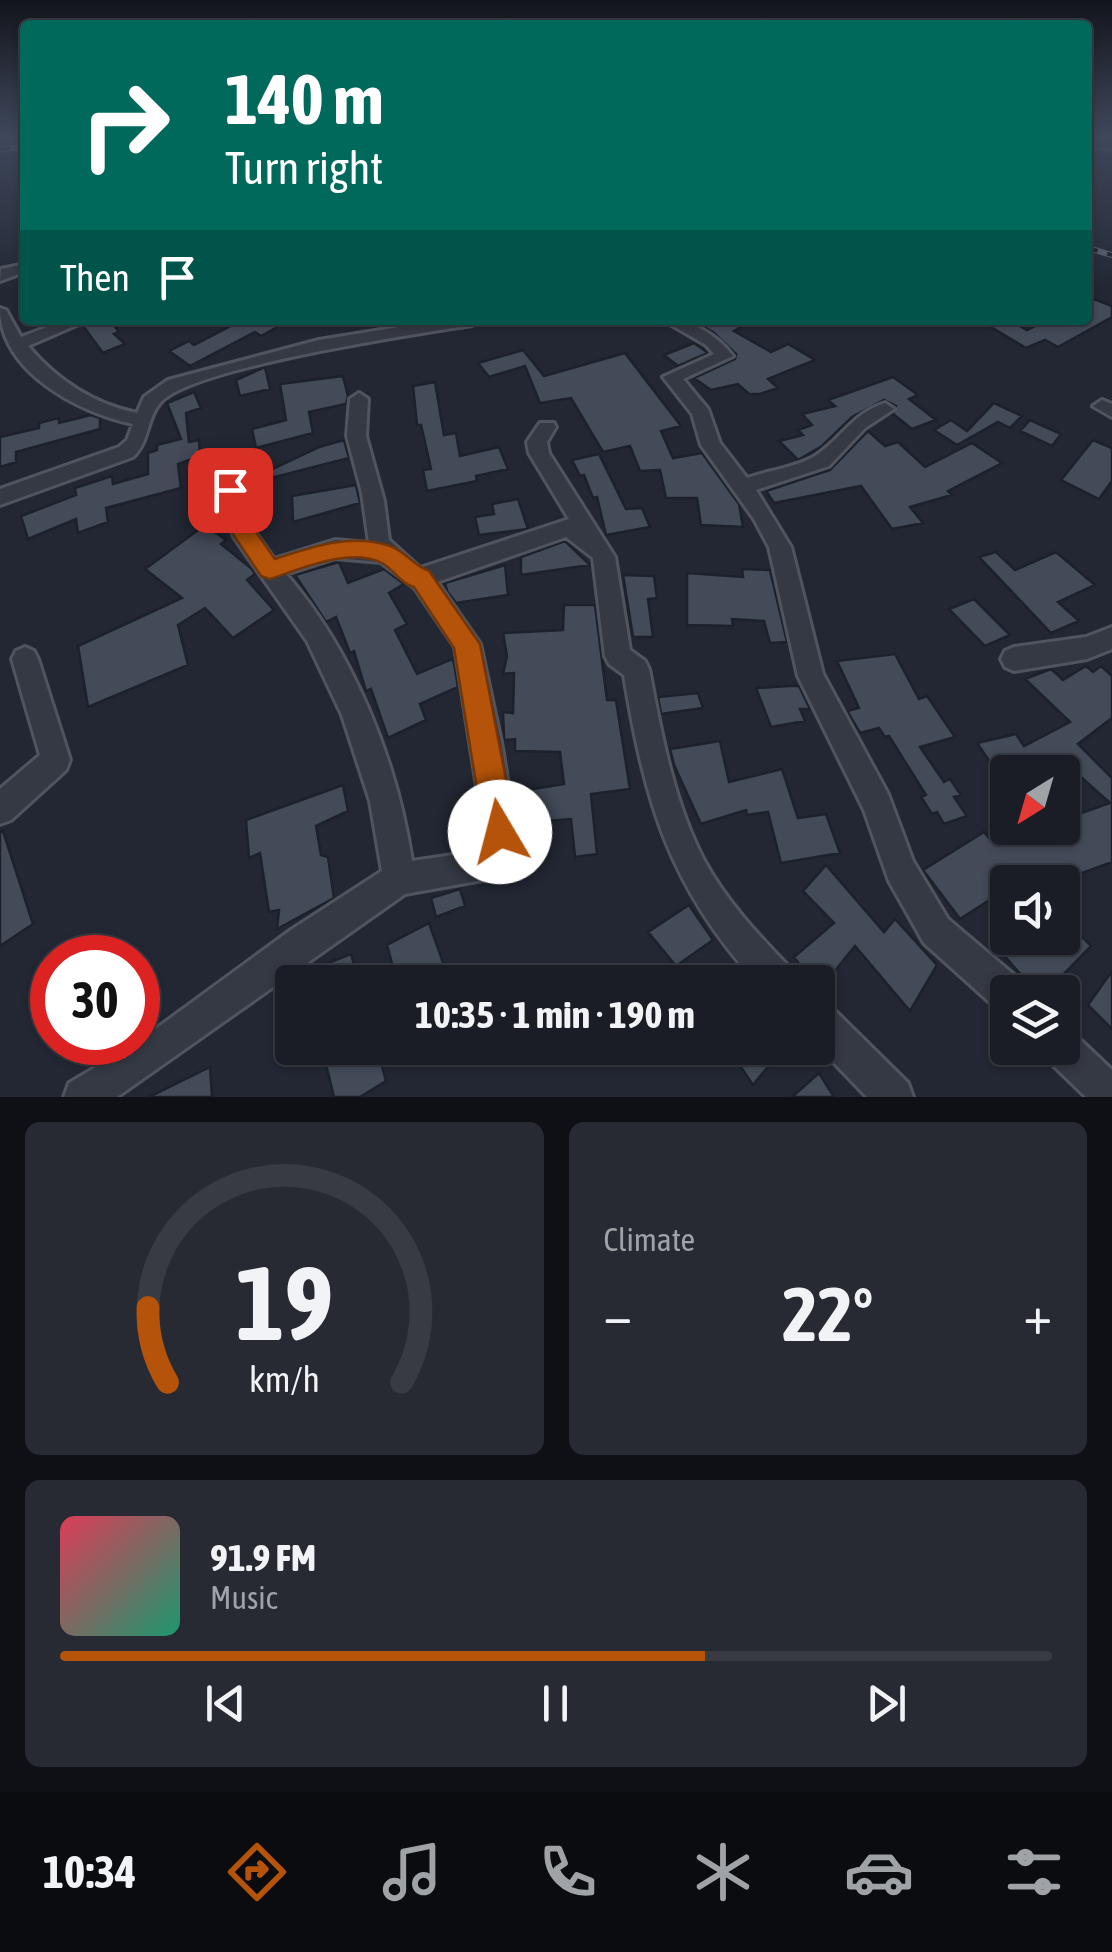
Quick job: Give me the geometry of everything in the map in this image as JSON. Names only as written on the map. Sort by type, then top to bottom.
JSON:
[{"type":"street","points":[[0,313],[25,359],[85,401],[120,416],[142,420]]},
{"type":"street","points":[[17,345],[67,325]]},
{"type":"street","points":[[0,497],[126,452],[136,443],[150,400],[161,391],[194,378],[319,345],[425,325]]},
{"type":"street","points":[[680,325],[712,342],[725,356],[672,377],[701,413],[711,444],[780,548],[812,676],[877,804],[900,870],[936,931],[990,978]]},
{"type":"street","points":[[359,400],[354,420],[362,467],[374,498],[378,546],[413,577],[421,578],[569,527],[604,556]]},
{"type":"street","points":[[742,488],[822,462],[858,424],[884,409]]},
{"type":"street","points":[[547,427],[537,442],[539,453],[604,556],[618,656],[636,669],[644,720],[688,863],[748,950],[763,965]]},
{"type":"street","points":[[230,490],[242,531],[307,615],[357,721],[395,834],[399,879]]},
{"type":"street","points":[[270,570],[335,549],[387,554]]},
{"type":"street","points":[[82,1097],[399,879],[504,862],[487,742],[467,644],[421,578]]},
{"type":"street","points":[[1014,659],[1088,648],[1112,638]]},
{"type":"street","points":[[0,809],[56,760],[25,660]]},
{"type":"street","points":[[835,1037],[894,1097]]},
{"type":"street","points":[[1080,1065],[1112,1096]]},
{"type":"building","points":[[1092,301],[1112,306],[1112,317],[1058,347],[1045,340],[1026,348],[987,325],[1018,325],[1027,330],[1037,325],[1092,325]]},
{"type":"building","points":[[114,325],[119,332],[114,334],[125,344],[103,353],[83,326]]},
{"type":"building","points":[[232,325],[281,325],[261,336],[255,332],[190,366],[169,351],[189,341],[194,345]]},
{"type":"building","points":[[700,325],[744,325],[734,331],[771,352],[788,344],[815,360],[768,379],[778,388],[760,394],[749,394],[738,384],[711,390],[694,378],[735,359],[736,354]]},
{"type":"building","points":[[694,343],[708,353],[678,366],[664,355]]},
{"type":"building","points":[[523,350],[544,376],[625,353],[681,426],[661,431],[673,458],[702,453],[739,504],[743,527],[701,525],[697,498],[666,498],[660,470],[640,471],[630,446],[603,452],[571,398],[540,403],[525,366],[489,377],[478,363]]},
{"type":"building","points":[[265,367],[270,389],[240,396],[236,380]]},
{"type":"building","points":[[343,376],[346,404],[309,412],[313,433],[256,448],[252,429],[286,420],[280,384]]},
{"type":"building","points":[[893,377],[918,395],[909,399],[936,420],[912,429],[893,414],[896,406],[884,400],[852,417],[822,446],[798,460],[779,441],[803,435],[798,430],[812,425],[802,414],[835,406],[828,400]]},
{"type":"building","points":[[435,382],[444,435],[456,433],[460,456],[499,447],[508,469],[476,476],[477,481],[427,491],[423,470],[431,469],[421,425],[417,425],[413,386]]},
{"type":"building","points":[[194,392],[201,408],[186,413],[189,442],[199,440],[200,456],[178,464],[181,488],[106,508],[108,522],[78,533],[76,519],[28,539],[21,516],[76,495],[75,488],[112,476],[113,484],[148,474],[148,453],[157,450],[157,445],[181,439],[167,403]]},
{"type":"building","points":[[994,403],[1022,416],[1010,428],[998,422],[957,445],[934,430],[951,420],[967,431]]},
{"type":"building","points":[[91,415],[100,418],[100,429],[16,452],[16,462],[0,467],[0,437],[39,428],[39,423],[59,418],[59,423]]},
{"type":"building","points":[[1030,420],[1061,434],[1052,446],[1020,431]]},
{"type":"building","points":[[868,431],[885,446],[898,442],[925,467],[972,443],[1002,463],[948,491],[952,495],[910,507],[923,523],[892,529],[861,486],[774,503],[766,491],[830,470]]},
{"type":"building","points":[[344,440],[349,458],[271,478],[268,471]]},
{"type":"building","points":[[1093,440],[1112,448],[1112,481],[1099,499],[1061,480]]},
{"type":"building","points":[[599,454],[626,509],[642,508],[650,527],[606,535],[597,497],[593,498],[584,475],[580,476],[572,460]]},
{"type":"building","points":[[356,485],[360,503],[293,522],[292,496]]},
{"type":"building","points":[[518,499],[528,529],[479,535],[475,517],[494,514],[492,504]]},
{"type":"building","points":[[205,525],[226,540],[221,544],[252,569],[255,574],[247,580],[274,610],[233,638],[205,608],[178,625],[188,665],[88,707],[78,646],[182,598],[145,569]]},
{"type":"building","points":[[565,541],[590,565],[521,575],[521,557]]},
{"type":"building","points":[[996,552],[1015,570],[1056,552],[1095,585],[1058,602],[1079,621],[1051,633],[979,557]]},
{"type":"building","points":[[339,562],[348,583],[384,569],[404,584],[389,593],[407,624],[395,630],[417,674],[452,659],[454,663],[458,687],[420,704],[426,720],[388,738],[371,689],[366,691],[354,651],[350,653],[336,617],[326,622],[295,575]]},
{"type":"building","points":[[505,565],[508,595],[456,603],[447,591],[445,583]]},
{"type":"building","points":[[742,569],[770,570],[787,642],[770,643],[764,621],[732,619],[733,626],[687,625],[687,573],[743,577]]},
{"type":"building","points":[[623,575],[654,576],[657,598],[648,599],[653,637],[633,637]]},
{"type":"building","points":[[974,599],[1010,635],[985,646],[949,609]]},
{"type":"building","points":[[564,605],[595,605],[607,700],[616,700],[630,789],[591,794],[597,854],[575,857],[571,819],[523,823],[521,791],[564,784],[560,752],[515,751],[515,739],[504,740],[503,712],[513,713],[514,673],[503,674],[507,656],[503,633],[563,630]]},
{"type":"building","points":[[895,654],[919,699],[927,696],[955,737],[920,747],[944,782],[950,779],[961,795],[954,797],[967,816],[944,824],[937,812],[932,814],[921,797],[926,795],[889,736],[885,737],[879,728],[860,733],[847,711],[859,708],[837,661]]},
{"type":"building","points":[[1086,666],[1093,672],[1101,666],[1112,676],[1112,718],[1078,744],[1112,778],[1112,862],[1080,874],[1080,865],[990,865],[990,900],[960,919],[923,870],[984,832],[990,845],[1080,845],[1080,814],[1110,803],[1080,778],[1080,755],[990,755],[990,762],[977,743],[1016,734],[1024,746],[1070,722],[1025,679],[1051,669],[1063,680]]},
{"type":"building","points":[[799,686],[810,709],[800,709],[805,721],[771,727],[756,688]]},
{"type":"building","points":[[698,693],[703,708],[661,714],[658,697]]},
{"type":"building","points":[[720,741],[729,782],[782,769],[798,818],[826,814],[840,853],[781,863],[768,812],[747,815],[746,810],[701,824],[670,749]]},
{"type":"building","points":[[343,785],[348,811],[316,826],[321,855],[328,857],[334,898],[277,929],[279,910],[269,912],[260,853],[249,858],[246,820]]},
{"type":"building","points":[[3,831],[33,924],[0,946],[0,832]]},
{"type":"building","points":[[826,865],[884,932],[895,919],[937,965],[910,1011],[855,946],[835,971],[835,965],[800,965],[794,957],[834,923],[803,891]]},
{"type":"building","points":[[460,889],[465,906],[436,917],[431,898]]},
{"type":"building","points":[[689,905],[713,940],[675,965],[648,932]]},
{"type":"building","points":[[429,923],[444,965],[392,965],[387,945]]},
{"type":"building","points":[[1080,935],[1091,946],[1063,975],[1021,975],[1004,955],[1080,955]]},
{"type":"building","points":[[351,954],[354,965],[323,965]]},
{"type":"building","points":[[1112,971],[1112,1029],[1088,1005]]},
{"type":"building","points":[[326,1065],[382,1065],[386,1081],[360,1097],[334,1097]]},
{"type":"building","points":[[739,1065],[769,1065],[753,1085]]},
{"type":"building","points":[[210,1067],[212,1097],[149,1097]]},
{"type":"building","points":[[819,1073],[834,1097],[792,1097]]},
{"type":"railway","points":[[1092,249],[1112,255]]},
{"type":"route","points":[[230,490],[242,531],[270,570],[335,549],[387,554],[413,577],[421,578],[467,644],[500,832]]}]
